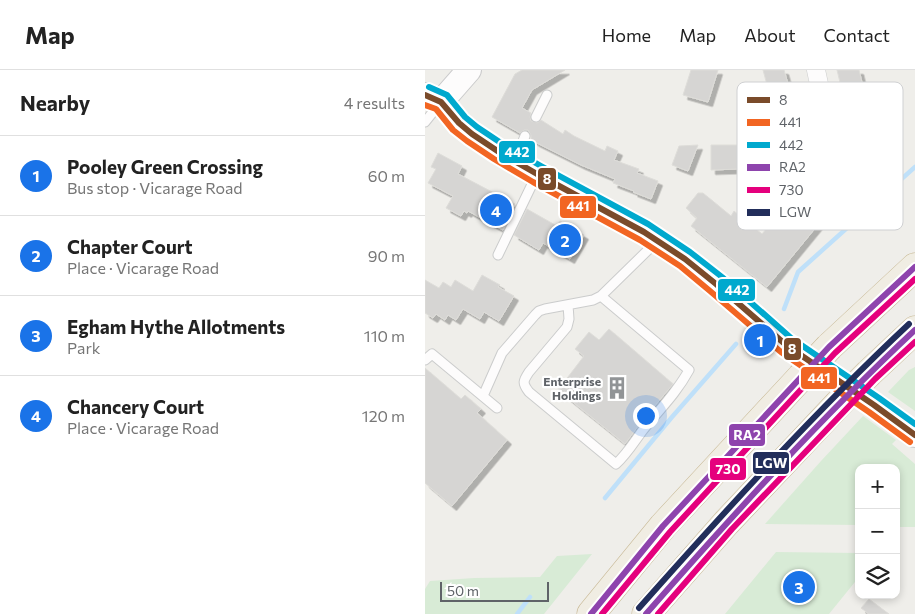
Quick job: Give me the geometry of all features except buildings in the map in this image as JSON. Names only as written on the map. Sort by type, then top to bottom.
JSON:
[{"type":"highway","points":[[591,614],[663,526],[829,347],[915,267]]},
{"type":"highway","points":[[646,614],[726,523],[840,402],[915,330]]},
{"type":"main road","points":[[469,70],[433,99],[472,134],[537,174],[644,232],[685,259],[786,345],[915,435]]},
{"type":"lane","points":[[536,117],[547,95]]},
{"type":"lane","points":[[425,122],[433,99]]},
{"type":"lane","points":[[515,161],[525,136]]},
{"type":"lane","points":[[498,255],[537,174]]},
{"type":"lane","points":[[483,396],[502,353],[539,311],[593,300],[601,296],[656,240]]},
{"type":"lane","points":[[567,305],[569,319],[567,327],[525,377],[524,386],[616,464],[681,385],[689,370],[601,296]]},
{"type":"lane","points":[[425,360],[432,354],[497,408]]},
{"type":"green space","points":[[915,367],[915,411],[888,392],[909,370]]},
{"type":"green space","points":[[863,416],[896,440],[892,444],[915,464],[915,527],[900,527],[900,464],[855,464],[855,525],[765,524]]},
{"type":"green space","points":[[776,552],[855,553],[855,582],[829,614],[725,614]]},
{"type":"green space","points":[[592,554],[544,614],[425,614],[425,589],[430,581],[540,577],[557,556]]},
{"type":"waterway","points":[[903,178],[915,167]]},
{"type":"waterway","points":[[784,309],[798,272],[845,230]]},
{"type":"waterway","points":[[605,498],[736,344]]},
{"type":"waterway","points":[[517,614],[530,597]]},
{"type":"transit line","name":"442","points":[[429,87],[447,95],[465,117],[504,145],[648,224],[690,252],[722,277],[791,338],[915,424]]},
{"type":"transit line","name":"8","points":[[425,95],[441,102],[459,123],[499,152],[644,232],[685,259],[786,345],[915,435]]},
{"type":"transit line","name":"441","points":[[425,105],[436,109],[453,130],[494,159],[640,240],[680,266],[781,352],[910,442]]},
{"type":"transit line","name":"RA2","points":[[591,614],[663,526],[829,347],[915,267]]},
{"type":"transit line","name":"730","points":[[602,614],[670,532],[835,353],[915,279]]},
{"type":"transit line","name":"LGW","points":[[639,608],[771,463],[839,392],[909,324]]},
{"type":"transit line","name":"RA2","points":[[646,614],[777,469],[845,398],[915,330]]},
{"type":"transit line","name":"730","points":[[658,614],[732,529],[875,379],[915,342]]},
{"type":"place","name":"Chancery Court","points":[[496,210]]},
{"type":"place","name":"Chapter Court","points":[[565,240]]},
{"type":"place","name":"Pooley Green Crossing","points":[[760,340]]},
{"type":"place","name":"Enterprise Holdings","points":[[617,388]]},
{"type":"place","name":"Egham Hythe Allotments","points":[[799,587]]}]
